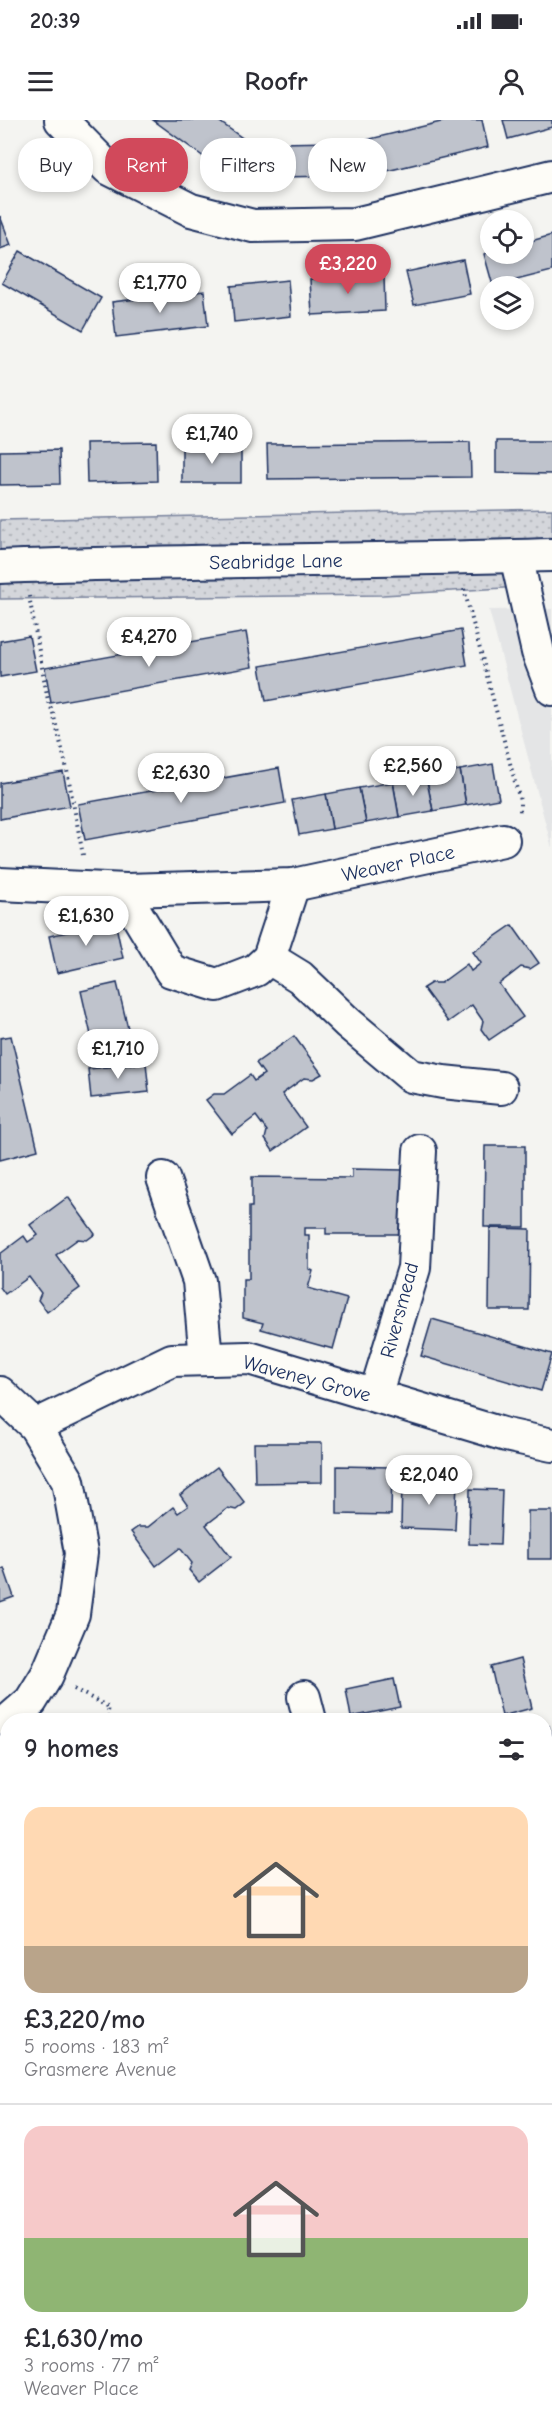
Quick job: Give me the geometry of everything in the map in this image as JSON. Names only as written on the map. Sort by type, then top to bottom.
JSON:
[{"type":"street","points":[[61,120],[108,168],[191,210],[252,226],[355,224],[552,176]]},
{"type":"street","name":"Seabridge Lane","points":[[12,566],[456,559],[552,555]]},
{"type":"street","points":[[516,556],[538,652],[552,689]]},
{"type":"street","name":"Weaver Place","points":[[0,884],[126,890],[293,885],[503,840]]},
{"type":"street","points":[[126,890],[136,913],[171,971],[217,985],[256,970],[268,958],[293,885]]},
{"type":"street","points":[[268,958],[300,977],[348,1023],[411,1076],[501,1088]]},
{"type":"street","name":"Riversmead","points":[[375,1396],[414,1268],[420,1152]]},
{"type":"street","points":[[163,1178],[199,1281],[206,1359]]},
{"type":"street","name":"Waveney Grove","points":[[35,1426],[172,1360],[249,1358],[506,1435],[552,1445]]},
{"type":"street","points":[[0,1393],[35,1426],[68,1481],[81,1553],[73,1614],[47,1675],[31,1701],[17,1713]]},
{"type":"path","points":[[456,559],[520,801],[521,835],[503,840]]},
{"type":"path","points":[[12,566],[66,765],[89,888]]},
{"type":"path","points":[[47,1675],[109,1707],[107,1713]]},
{"type":"shaded area","points":[[552,509],[552,555],[516,556],[523,587],[383,595],[0,599],[0,520]]},
{"type":"shaded area","points":[[552,609],[552,848],[489,610]]},
{"type":"building","points":[[153,120],[217,120],[242,138],[200,138],[200,154],[188,145],[188,138],[178,138]]},
{"type":"building","points":[[449,120],[482,120],[488,147],[387,171],[387,138],[374,138]]},
{"type":"building","points":[[503,120],[552,120],[552,127],[508,139]]},
{"type":"building","points":[[308,142],[308,176],[296,177],[296,143]]},
{"type":"building","points":[[0,216],[11,245],[0,249]]},
{"type":"building","points":[[552,235],[552,271],[532,276],[490,276],[487,264],[534,264],[534,240]]},
{"type":"building","points":[[20,251],[101,298],[83,330],[2,283]]},
{"type":"building","points":[[463,260],[470,294],[414,305],[406,272]]},
{"type":"building","points":[[384,276],[385,311],[312,315],[310,279]]},
{"type":"building","points":[[288,280],[291,316],[234,322],[231,286]]},
{"type":"building","points":[[204,291],[208,326],[116,337],[112,302]]},
{"type":"building","points":[[496,441],[552,441],[552,474],[496,473]]},
{"type":"building","points":[[156,442],[157,481],[87,483],[86,443]]},
{"type":"building","points":[[470,442],[471,477],[268,479],[267,444]]},
{"type":"building","points":[[241,446],[241,483],[182,483],[182,447]]},
{"type":"building","points":[[59,450],[60,484],[0,485],[0,451]]},
{"type":"building","points":[[461,630],[467,665],[266,701],[260,666]]},
{"type":"building","points":[[246,632],[252,667],[51,703],[45,668]]},
{"type":"building","points":[[29,636],[36,671],[0,677],[0,641]]},
{"type":"building","points":[[493,764],[499,799],[466,805],[460,770]]},
{"type":"building","points":[[279,768],[285,803],[85,840],[78,804]]},
{"type":"building","points":[[460,770],[466,805],[433,811],[426,776]]},
{"type":"building","points":[[63,772],[70,806],[0,819],[0,783]]},
{"type":"building","points":[[426,776],[433,811],[399,817],[393,782]]},
{"type":"building","points":[[393,782],[399,817],[366,823],[359,788]]},
{"type":"building","points":[[359,788],[366,823],[332,829],[326,794]]},
{"type":"building","points":[[326,794],[332,829],[299,835],[292,800]]},
{"type":"building","points":[[115,921],[123,958],[57,973],[49,936]]},
{"type":"building","points":[[512,925],[539,963],[530,969],[521,967],[499,984],[523,1017],[489,1040],[481,1029],[483,1021],[472,1005],[448,1022],[423,988],[431,983],[441,983],[467,964],[471,971],[481,963],[473,952]]},
{"type":"building","points":[[117,983],[133,1049],[96,1057],[81,991]]},
{"type":"building","points":[[11,1036],[38,1150],[0,1160],[0,1038]]},
{"type":"building","points":[[294,1036],[322,1074],[313,1079],[304,1078],[282,1094],[306,1127],[273,1151],[265,1139],[267,1131],[256,1116],[232,1134],[206,1100],[214,1094],[224,1094],[250,1075],[254,1081],[264,1074],[256,1063]]},
{"type":"building","points":[[146,1063],[149,1092],[91,1098],[88,1069]]},
{"type":"building","points":[[485,1146],[525,1146],[525,1227],[484,1227]]},
{"type":"building","points":[[352,1169],[404,1170],[404,1234],[326,1234],[326,1228],[305,1228],[305,1235],[309,1235],[309,1269],[313,1271],[308,1288],[347,1299],[333,1349],[261,1329],[263,1323],[243,1318],[243,1279],[249,1279],[249,1207],[252,1207],[252,1177],[352,1178]]},
{"type":"building","points":[[68,1197],[95,1234],[87,1240],[78,1239],[56,1255],[80,1288],[47,1312],[38,1300],[41,1293],[29,1277],[5,1294],[0,1287],[0,1254],[24,1236],[28,1242],[38,1235],[30,1225]]},
{"type":"building","points":[[490,1228],[530,1229],[529,1310],[489,1310]]},
{"type":"building","points":[[432,1319],[552,1354],[541,1391],[421,1356]]},
{"type":"building","points":[[254,1443],[322,1443],[322,1482],[255,1483]]},
{"type":"building","points":[[337,1466],[392,1467],[391,1515],[337,1514]]},
{"type":"building","points":[[217,1467],[245,1503],[236,1510],[228,1508],[206,1525],[231,1557],[199,1582],[189,1570],[192,1563],[180,1548],[156,1566],[131,1532],[138,1527],[148,1527],[173,1507],[178,1513],[188,1506],[180,1495]]},
{"type":"building","points":[[402,1482],[457,1483],[455,1530],[401,1528]]},
{"type":"building","points":[[470,1489],[502,1490],[500,1545],[469,1544]]},
{"type":"building","points":[[528,1511],[552,1511],[552,1559],[528,1559]]},
{"type":"building","points":[[4,1568],[14,1597],[0,1602],[0,1570]]},
{"type":"building","points":[[520,1659],[532,1708],[513,1713],[501,1713],[491,1667]]},
{"type":"building","points":[[394,1679],[400,1707],[371,1713],[350,1713],[346,1689]]}]
